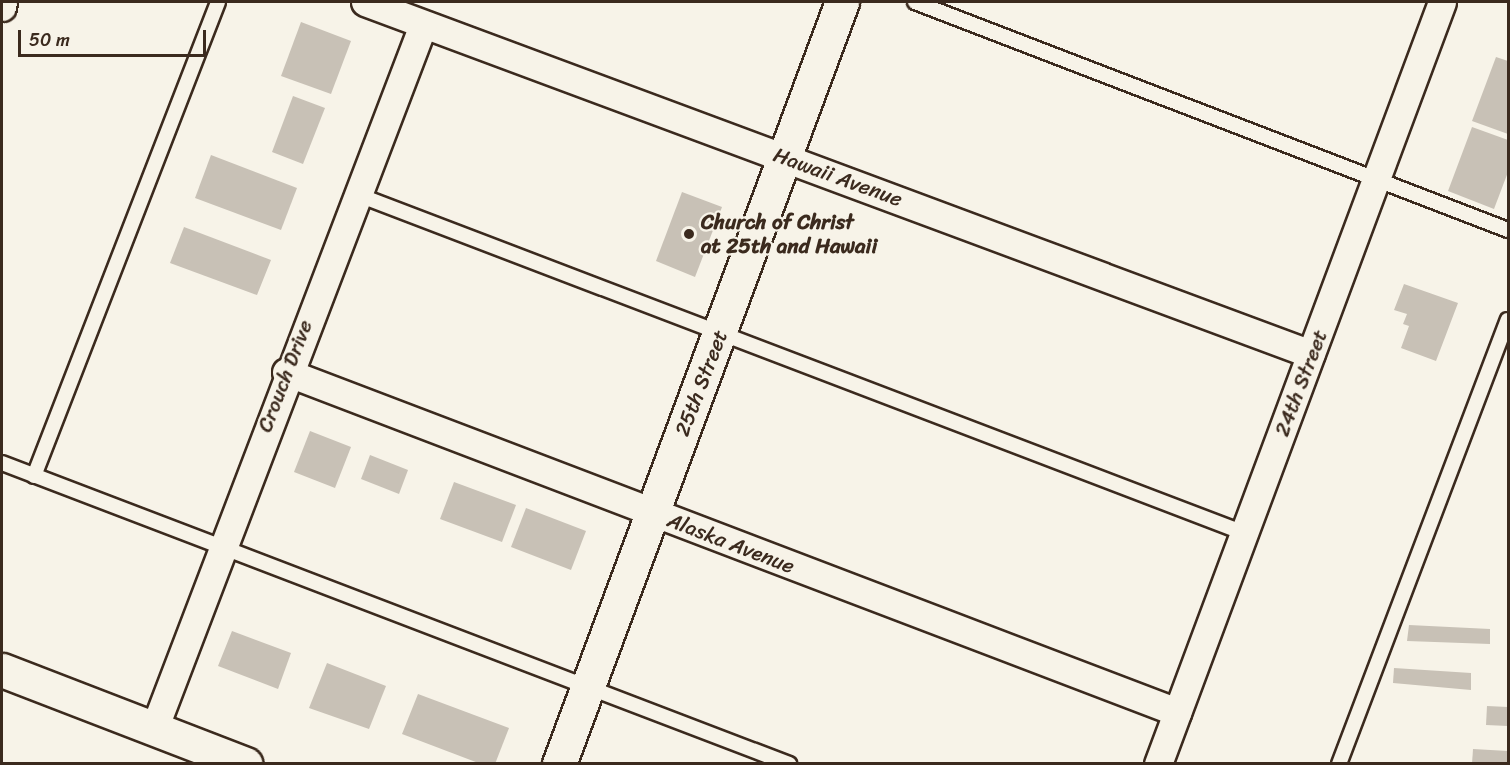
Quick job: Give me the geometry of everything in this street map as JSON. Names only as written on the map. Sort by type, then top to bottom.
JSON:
[{"type":"street","points":[[2,7],[3,2]]},
{"type":"street","name":"Hawaii Avenue","points":[[364,2],[1311,354]]},
{"type":"street","name":"25th Street","points":[[559,764],[842,2]]},
{"type":"street","name":"24th Street","points":[[1158,764],[1442,2]]},
{"type":"street","name":"Crouch Drive","points":[[154,729],[286,372],[423,25]]},
{"type":"street","name":"Alaska Avenue","points":[[286,372],[1177,712]]},
{"type":"street","points":[[2,670],[246,764]]},
{"type":"lane","points":[[34,476],[218,2]]},
{"type":"lane","points":[[915,2],[1377,177],[1509,230]]},
{"type":"lane","points":[[356,194],[1244,533]]},
{"type":"lane","points":[[1339,764],[1509,320]]},
{"type":"lane","points":[[2,463],[789,764]]},
{"type":"building","points":[[301,22],[351,41],[331,94],[281,76]]},
{"type":"building","points":[[1496,57],[1508,61],[1508,134],[1472,121]]},
{"type":"building","points":[[293,96],[325,108],[303,164],[272,152]]},
{"type":"building","points":[[1472,127],[1508,140],[1508,172],[1494,209],[1448,191]]},
{"type":"building","points":[[211,155],[297,188],[281,230],[195,198]]},
{"type":"building","name":"Church of Christ at 25th and Hawaii","points":[[682,192],[722,207],[695,277],[656,261]]},
{"type":"building","points":[[184,227],[271,260],[257,295],[170,263]]},
{"type":"building","points":[[1404,284],[1458,303],[1436,361],[1401,348],[1409,326],[1403,324],[1407,314],[1394,310]]},
{"type":"building","points":[[310,431],[351,447],[335,488],[294,472]]},
{"type":"building","points":[[370,455],[408,470],[399,494],[361,479]]},
{"type":"building","points":[[454,482],[516,505],[502,542],[440,519]]},
{"type":"building","points":[[526,508],[586,531],[571,570],[511,547]]},
{"type":"building","points":[[1409,625],[1490,629],[1490,644],[1407,641]]},
{"type":"building","points":[[232,631],[291,653],[278,689],[218,666]]},
{"type":"building","points":[[327,663],[386,686],[369,729],[309,708]]},
{"type":"building","points":[[1394,668],[1471,673],[1471,690],[1393,683]]},
{"type":"building","points":[[418,694],[509,728],[495,764],[481,764],[402,734]]},
{"type":"building","points":[[1487,706],[1508,707],[1508,726],[1486,725]]},
{"type":"building","points":[[1473,749],[1508,751],[1508,764],[1472,764]]},
{"type":"place","name":"Church of Christ at 25th and Hawaii","points":[[689,234]]}]
